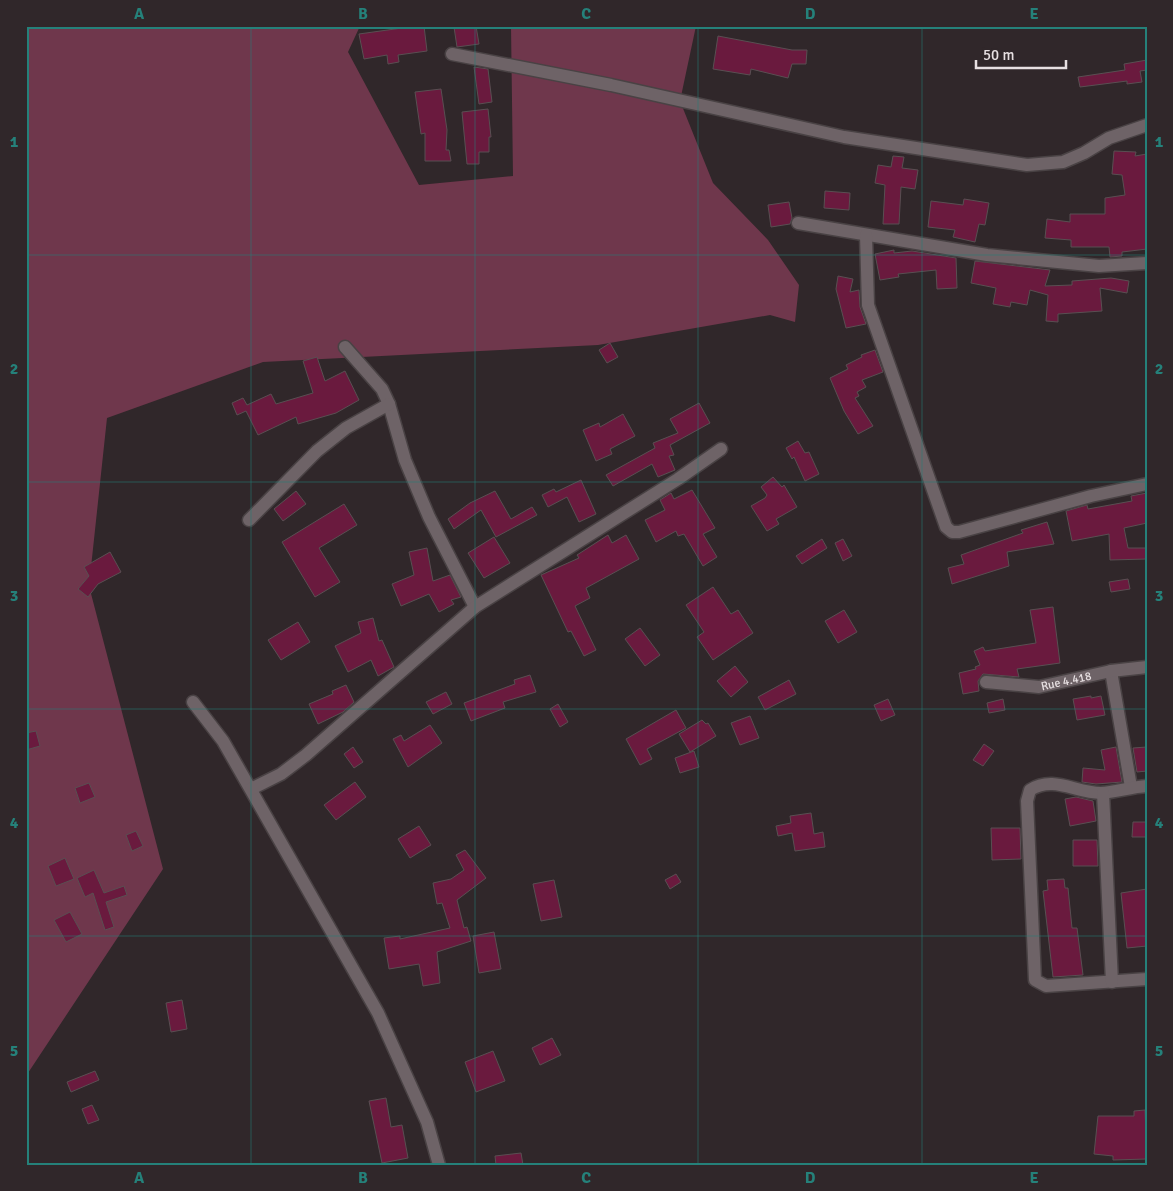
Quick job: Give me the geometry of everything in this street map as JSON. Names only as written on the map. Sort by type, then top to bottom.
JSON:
[{"type":"street","points":[[452,54],[611,85],[844,137],[1027,165],[1063,162],[1084,153],[1109,138],[1147,125]]},
{"type":"street","points":[[798,223],[987,255],[1099,266],[1147,263]]},
{"type":"street","points":[[866,235],[868,304],[946,527],[959,532],[1091,496],[1147,484]]},
{"type":"street","points":[[345,347],[382,389],[389,404],[405,460],[429,517],[475,607]]},
{"type":"street","points":[[249,520],[317,450],[346,428],[389,404]]},
{"type":"street","points":[[251,790],[281,774],[306,755],[475,607],[678,479],[721,449]]},
{"type":"street","name":"Rue 4.418","points":[[986,682],[1039,687],[1111,671],[1147,667]]},
{"type":"street","points":[[1111,671],[1131,787]]},
{"type":"street","points":[[193,702],[222,741],[378,1013],[427,1122],[439,1165]]},
{"type":"street","points":[[1147,786],[1131,787],[1103,793],[1053,783],[1039,784],[1030,790],[1027,801],[1035,980],[1046,986],[1147,979]]},
{"type":"street","points":[[1103,793],[1112,982]]},
{"type":"shaded area","points":[[26,26],[360,26],[348,52],[419,185],[513,176],[511,26],[696,26],[680,101],[713,183],[768,240],[799,285],[795,322],[770,315],[598,345],[263,362],[107,418],[89,586],[163,869],[26,1076]]},
{"type":"building","points":[[402,26],[424,26],[427,51],[398,55],[399,62],[388,64],[387,55],[364,59],[359,34],[402,28]]},
{"type":"building","points":[[476,26],[479,44],[457,47],[454,27]]},
{"type":"building","points":[[718,36],[792,50],[807,50],[806,64],[792,64],[788,78],[751,69],[750,75],[713,69]]},
{"type":"building","points":[[1147,60],[1147,70],[1140,71],[1142,82],[1127,84],[1127,81],[1080,87],[1078,77],[1125,70],[1124,64]]},
{"type":"building","points":[[474,67],[488,69],[492,102],[479,104]]},
{"type":"building","points":[[441,89],[447,130],[446,150],[449,150],[451,161],[425,161],[425,133],[421,134],[415,92]]},
{"type":"building","points":[[488,109],[491,137],[489,137],[489,152],[479,152],[479,164],[467,164],[462,112]]},
{"type":"building","points":[[1114,151],[1136,152],[1135,156],[1147,154],[1147,249],[1122,252],[1122,256],[1110,257],[1109,247],[1071,247],[1071,240],[1045,238],[1047,219],[1070,222],[1070,214],[1105,214],[1105,198],[1125,195],[1122,175],[1112,174]]},
{"type":"building","points":[[893,156],[904,157],[902,168],[918,170],[915,189],[901,187],[899,224],[883,224],[885,185],[875,183],[878,165],[891,167]]},
{"type":"building","points":[[825,191],[850,193],[849,210],[824,208]]},
{"type":"building","points":[[964,199],[989,203],[985,225],[979,224],[975,242],[953,237],[955,230],[928,227],[931,201],[963,205]]},
{"type":"building","points":[[789,202],[792,218],[790,224],[771,227],[768,205]]},
{"type":"building","points":[[894,250],[894,253],[912,251],[956,258],[957,288],[937,289],[936,270],[898,274],[899,277],[880,280],[875,254]]},
{"type":"building","points":[[975,261],[1050,270],[1045,286],[1072,285],[1072,281],[1111,278],[1129,281],[1127,293],[1100,288],[1102,311],[1058,314],[1058,322],[1046,321],[1048,295],[1030,290],[1027,305],[1011,302],[1010,307],[993,304],[996,288],[971,283]]},
{"type":"building","points":[[838,276],[853,279],[850,292],[859,290],[860,307],[866,324],[846,328],[836,289]]},
{"type":"building","points":[[610,343],[618,357],[607,363],[599,350]]},
{"type":"building","points":[[875,350],[883,372],[862,380],[866,387],[857,392],[859,396],[855,398],[873,426],[858,434],[844,411],[830,378],[848,369],[846,365],[862,357],[861,355]]},
{"type":"building","points":[[317,357],[325,381],[345,371],[359,400],[336,413],[298,424],[296,417],[258,435],[246,411],[237,415],[232,403],[243,398],[247,405],[271,394],[276,404],[313,393],[303,361]]},
{"type":"building","points":[[699,403],[710,423],[670,445],[674,455],[669,456],[675,470],[658,477],[652,464],[613,486],[606,475],[655,448],[653,443],[678,433],[670,419]]},
{"type":"building","points":[[623,414],[635,436],[610,449],[612,454],[596,461],[583,430],[599,423],[600,427]]},
{"type":"building","points":[[798,441],[805,453],[809,452],[819,474],[805,481],[794,457],[792,459],[786,448]]},
{"type":"building","points":[[773,477],[782,487],[784,485],[797,507],[776,519],[779,524],[767,531],[751,506],[765,498],[767,495],[761,487]]},
{"type":"building","points":[[581,480],[596,514],[579,522],[567,497],[548,507],[542,495],[554,489],[556,492]]},
{"type":"building","points":[[692,490],[715,528],[703,534],[717,557],[703,566],[684,534],[678,536],[676,531],[656,542],[645,520],[665,510],[660,500],[671,493],[674,499]]},
{"type":"building","points":[[296,491],[306,504],[283,521],[274,509]]},
{"type":"building","points":[[495,491],[511,519],[532,507],[537,515],[496,537],[481,510],[454,529],[448,519],[470,503]]},
{"type":"building","points":[[1147,493],[1147,523],[1124,528],[1128,548],[1147,548],[1147,559],[1110,560],[1109,534],[1072,541],[1066,511],[1087,505],[1088,509],[1132,501],[1131,496]]},
{"type":"building","points":[[344,504],[357,525],[319,548],[340,582],[315,597],[282,542]]},
{"type":"building","points":[[1047,522],[1054,544],[1007,552],[1009,566],[952,584],[948,568],[964,564],[961,555],[1023,533],[1021,530]]},
{"type":"building","points":[[608,535],[612,543],[626,535],[639,559],[586,588],[590,598],[575,606],[596,650],[584,656],[571,631],[568,632],[541,575],[579,558],[577,555]]},
{"type":"building","points":[[494,537],[510,563],[484,578],[468,553]]},
{"type":"building","points":[[822,539],[827,548],[802,564],[796,556]]},
{"type":"building","points":[[843,539],[852,556],[843,561],[835,543]]},
{"type":"building","points":[[427,548],[433,581],[450,575],[461,597],[451,600],[454,604],[439,612],[429,594],[401,606],[392,584],[414,575],[409,552]]},
{"type":"building","points":[[110,552],[121,572],[98,584],[88,597],[78,589],[89,576],[84,567]]},
{"type":"building","points":[[1128,579],[1130,589],[1111,592],[1109,582]]},
{"type":"building","points":[[713,587],[731,614],[738,610],[753,633],[713,660],[697,637],[704,632],[686,605]]},
{"type":"building","points":[[1053,607],[1060,663],[1017,669],[1019,677],[983,674],[978,681],[979,691],[963,694],[959,673],[976,669],[975,667],[980,665],[974,651],[983,647],[985,651],[1036,643],[1030,610]]},
{"type":"building","points":[[844,610],[857,632],[838,643],[825,621]]},
{"type":"building","points":[[373,618],[379,641],[382,640],[394,667],[378,676],[371,660],[348,672],[335,646],[361,633],[358,622]]},
{"type":"building","points":[[298,622],[310,642],[281,660],[268,640]]},
{"type":"building","points":[[640,628],[660,655],[645,666],[625,639]]},
{"type":"building","points":[[735,666],[748,682],[731,697],[717,681]]},
{"type":"building","points":[[530,675],[536,692],[503,702],[505,708],[471,721],[464,703],[515,684],[514,680]]},
{"type":"building","points":[[789,680],[796,694],[765,710],[758,697]]},
{"type":"building","points":[[346,685],[354,702],[343,712],[318,724],[309,704],[333,694],[332,691]]},
{"type":"building","points":[[446,692],[452,704],[433,714],[426,702]]},
{"type":"building","points":[[1091,696],[1091,698],[1101,696],[1105,715],[1077,720],[1073,699]]},
{"type":"building","points":[[888,699],[895,715],[881,721],[874,705]]},
{"type":"building","points":[[1003,699],[1005,710],[989,713],[987,703]]},
{"type":"building","points":[[558,704],[568,722],[560,727],[550,709]]},
{"type":"building","points":[[676,710],[686,728],[647,749],[652,759],[640,765],[626,739]]},
{"type":"building","points":[[750,716],[759,738],[740,745],[731,723]]},
{"type":"building","points":[[702,720],[706,724],[708,723],[716,736],[690,752],[679,734]]},
{"type":"building","points":[[430,725],[442,743],[408,767],[393,739],[401,735],[404,741]]},
{"type":"building","points":[[36,731],[40,746],[26,750],[26,733]]},
{"type":"building","points":[[984,744],[994,751],[983,766],[973,760]]},
{"type":"building","points":[[353,747],[363,762],[354,768],[344,754]]},
{"type":"building","points":[[1116,747],[1122,782],[1096,784],[1082,782],[1083,768],[1105,770],[1101,750]]},
{"type":"building","points":[[1147,747],[1147,771],[1137,772],[1133,748]]},
{"type":"building","points":[[694,751],[699,767],[680,773],[675,758]]},
{"type":"building","points":[[355,782],[366,797],[336,820],[324,805]]},
{"type":"building","points":[[89,783],[95,797],[80,803],[75,788]]},
{"type":"building","points":[[1076,797],[1093,801],[1096,821],[1070,826],[1065,799]]},
{"type":"building","points":[[811,813],[814,834],[823,832],[825,847],[795,851],[792,833],[778,836],[776,826],[791,823],[790,816]]},
{"type":"building","points":[[1133,822],[1147,822],[1147,837],[1132,837]]},
{"type":"building","points":[[419,826],[431,845],[410,858],[398,839]]},
{"type":"building","points":[[991,828],[1020,828],[1021,859],[992,860]]},
{"type":"building","points":[[136,831],[143,846],[132,851],[126,835]]},
{"type":"building","points":[[1073,840],[1097,840],[1098,866],[1073,866]]},
{"type":"building","points":[[465,850],[486,878],[457,900],[464,928],[467,927],[471,941],[437,952],[440,983],[423,986],[419,964],[389,969],[384,938],[400,936],[400,939],[450,928],[442,903],[437,904],[433,883],[451,879],[464,870],[456,855]]},
{"type":"building","points":[[65,858],[74,879],[56,886],[48,866]]},
{"type":"building","points":[[94,870],[104,893],[124,886],[127,895],[106,902],[114,927],[105,930],[93,893],[85,897],[77,878]]},
{"type":"building","points":[[676,874],[681,882],[670,889],[665,880]]},
{"type":"building","points":[[1064,879],[1065,888],[1068,888],[1072,928],[1077,928],[1083,975],[1053,977],[1043,891],[1048,890],[1047,880]]},
{"type":"building","points":[[554,880],[562,917],[541,921],[533,884]]},
{"type":"building","points":[[1147,889],[1147,946],[1127,948],[1121,893]]},
{"type":"building","points":[[70,912],[82,934],[66,942],[54,920]]},
{"type":"building","points":[[494,932],[501,969],[479,973],[473,936]]},
{"type":"building","points":[[182,1000],[187,1029],[171,1032],[166,1003]]},
{"type":"building","points":[[552,1038],[561,1055],[540,1065],[532,1048]]},
{"type":"building","points":[[493,1051],[505,1081],[476,1092],[465,1062]]},
{"type":"building","points":[[95,1071],[99,1080],[71,1092],[67,1082]]},
{"type":"building","points":[[386,1098],[391,1127],[402,1125],[408,1158],[382,1163],[369,1101]]},
{"type":"building","points":[[92,1105],[99,1120],[88,1124],[82,1109]]},
{"type":"building","points":[[1145,1110],[1147,1159],[1113,1160],[1113,1156],[1094,1154],[1098,1116],[1134,1116],[1134,1111]]},
{"type":"building","points":[[521,1153],[523,1165],[496,1165],[495,1156]]}]
